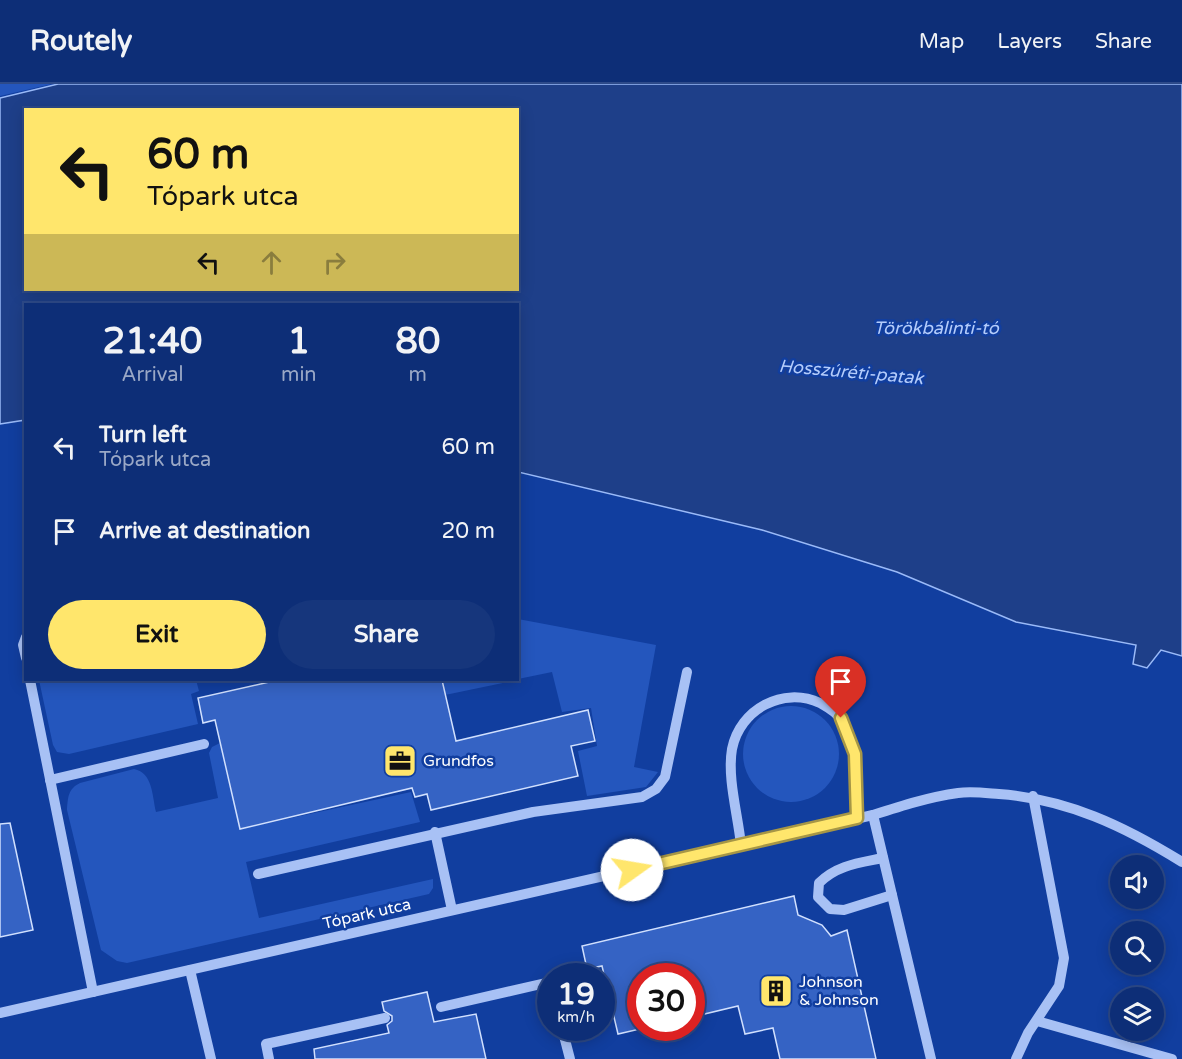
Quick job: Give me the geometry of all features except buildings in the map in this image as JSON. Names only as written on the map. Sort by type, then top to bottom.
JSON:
[{"type":"street","points":[[258,874],[435,832],[533,812],[642,797],[656,789],[665,777],[687,672]]},
{"type":"street","points":[[30,681],[93,992]]},
{"type":"street","points":[[741,845],[732,773],[732,750],[739,727],[754,711],[773,699],[793,696],[810,699],[828,707],[841,718],[855,754],[857,818]]},
{"type":"street","points":[[50,780],[204,744]]},
{"type":"street","name":"Tópark utca","points":[[0,1013],[873,815],[921,800],[960,793],[1033,796],[1092,814],[1138,835],[1182,862]]},
{"type":"street","points":[[1016,1059],[1028,1033],[1059,986],[1064,958],[1033,796]]},
{"type":"street","points":[[873,815],[931,1059]]},
{"type":"street","points":[[435,832],[452,910]]},
{"type":"street","points":[[883,858],[840,867],[829,873],[819,883],[818,897],[830,909],[844,910],[892,895]]},
{"type":"street","points":[[190,969],[211,1059]]},
{"type":"street","points":[[441,1006],[537,985]]},
{"type":"street","points":[[269,1059],[266,1044],[386,1018]]},
{"type":"street","points":[[1037,1021],[1172,1059]]},
{"type":"street","points":[[565,1041],[570,1059]]},
{"type":"shaded area","points":[[0,84],[52,84],[0,96]]},
{"type":"shaded area","points":[[519,619],[656,645],[634,767],[658,772],[646,787],[587,796],[578,751],[597,746],[591,708],[562,712],[552,672],[519,679]]},
{"type":"shaded area","points":[[39,681],[196,681],[199,691],[191,694],[198,724],[69,754],[57,752],[53,745]]},
{"type":"shaded area","points":[[443,681],[512,681],[445,695]]},
{"type":"shaded area","points":[[791,706],[809,710],[825,720],[835,736],[839,754],[835,772],[825,788],[809,798],[791,802],[773,798],[757,788],[747,772],[743,754],[747,736],[757,720],[773,710]]},
{"type":"shaded area","points":[[220,743],[240,829],[411,792],[420,822],[246,862],[259,918],[433,879],[433,888],[429,894],[127,963],[117,961],[101,950],[67,810],[71,791],[80,783],[134,769],[140,771],[148,780],[156,812],[218,798],[209,753],[212,747]]},
{"type":"water","name":"Törökbálinti-tó","points":[[58,84],[1182,84],[1182,656],[1161,650],[1147,668],[1133,664],[1136,645],[1016,622],[897,572],[762,530],[519,472],[519,303],[24,303],[24,420],[0,424],[0,98]]},
{"type":"place","name":"Grundfos","points":[[400,761]]},
{"type":"place","name":"Johnson & Johnson","points":[[776,991]]},
{"type":"route","points":[[632,870],[857,818],[858,792],[855,754],[841,718]]},
{"type":"water label","name":"Hosszúréti-patak","points":[[851,372]]}]
